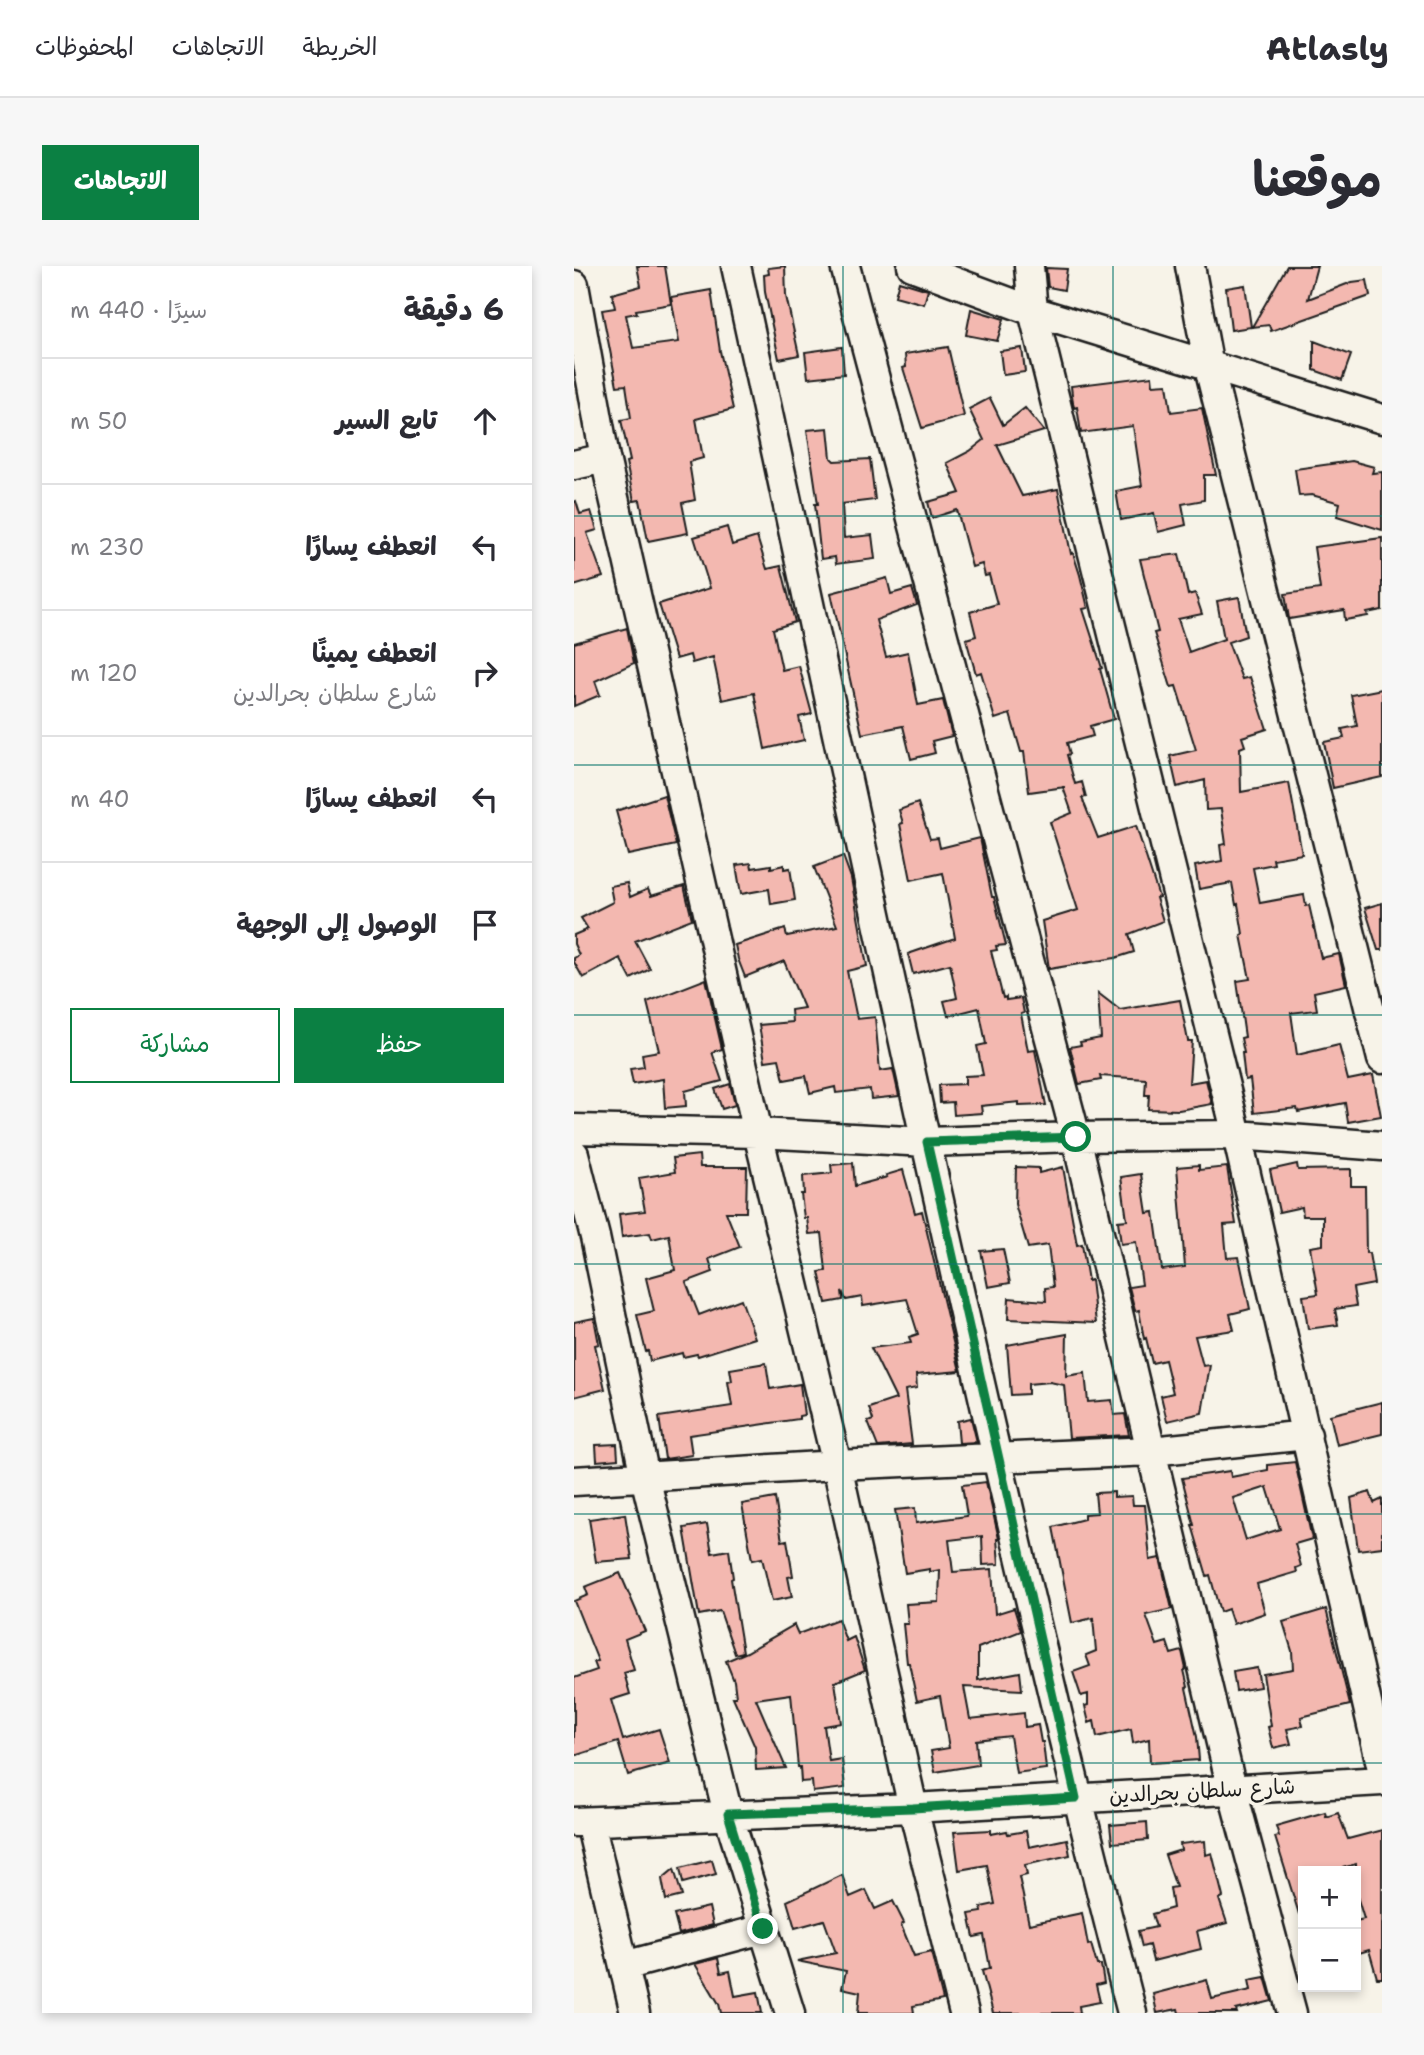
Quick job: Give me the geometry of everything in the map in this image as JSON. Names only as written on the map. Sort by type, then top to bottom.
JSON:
[{"type":"street","points":[[736,266],[998,1459],[1076,1798],[1132,2013]]},
{"type":"street","points":[[845,266],[1076,1137],[1232,1789],[1292,2013]]},
{"type":"street","points":[[912,266],[1033,312],[1382,419]]},
{"type":"street","points":[[1028,266],[1033,312],[1237,1135],[1382,1769]]},
{"type":"street","points":[[1190,266],[1209,367],[1382,1059]]},
{"type":"street","points":[[574,285],[605,458],[758,1133],[837,1465],[913,1808],[964,2013]]},
{"type":"street","points":[[574,465],[605,458]]},
{"type":"street","points":[[574,1129],[758,1133],[927,1142],[1237,1135],[1382,1146]]},
{"type":"street","points":[[574,1154],[595,1237],[645,1476],[728,1814],[790,2013]]},
{"type":"street","points":[[574,1481],[837,1465],[1151,1451],[1307,1435]]},
{"type":"street","name":"شارع سلطان بحرالدين","points":[[582,1822],[913,1808],[1382,1781]]},
{"type":"street","points":[[582,1822],[635,2013]]},
{"type":"street","points":[[624,1966],[763,1929]]},
{"type":"building","points":[[637,266],[665,266],[671,304],[636,310],[637,313],[626,315],[633,348],[679,342],[671,297],[711,290],[720,351],[733,409],[696,419],[703,458],[689,462],[695,500],[682,503],[688,533],[648,541],[640,500],[634,501],[626,462],[630,461],[621,420],[631,418],[626,385],[617,386],[602,310],[615,308],[612,294],[641,286]]},
{"type":"building","points":[[785,266],[786,296],[799,355],[779,359],[764,275],[769,274],[768,268]]},
{"type":"building","points":[[1287,266],[1317,266],[1308,299],[1352,282],[1367,280],[1370,296],[1271,331],[1269,325],[1252,327]]},
{"type":"building","points":[[1046,268],[1067,269],[1064,290],[1048,287]]},
{"type":"building","points":[[899,281],[928,290],[924,304],[895,296]]},
{"type":"building","points":[[1245,285],[1251,327],[1231,330],[1226,288]]},
{"type":"building","points":[[971,309],[1004,319],[997,341],[966,335]]},
{"type":"building","points":[[1314,341],[1351,355],[1342,380],[1314,370]]},
{"type":"building","points":[[842,347],[844,374],[808,378],[805,352]]},
{"type":"building","points":[[948,347],[964,416],[922,428],[903,368],[906,367],[905,354]]},
{"type":"building","points":[[1022,348],[1025,372],[1003,375],[1000,351]]},
{"type":"building","points":[[1152,376],[1153,385],[1167,384],[1171,412],[1202,408],[1216,475],[1204,475],[1204,500],[1182,504],[1186,525],[1158,532],[1154,513],[1121,520],[1116,491],[1142,486],[1133,426],[1081,433],[1071,386]]},
{"type":"building","points":[[990,398],[1003,425],[1025,408],[1044,431],[997,445],[1022,496],[1058,489],[1071,554],[1073,553],[1080,575],[1088,608],[1083,609],[1102,668],[1100,669],[1114,719],[1090,726],[1093,736],[1067,743],[1070,754],[1067,755],[1075,784],[1082,782],[1086,797],[1082,798],[1098,838],[1136,826],[1159,897],[1156,898],[1163,921],[1129,934],[1134,952],[1115,958],[1049,969],[1042,921],[1078,910],[1050,822],[1072,813],[1063,787],[1029,792],[1024,752],[1021,752],[1010,714],[995,719],[981,672],[976,674],[966,639],[976,636],[970,612],[997,604],[989,575],[985,576],[982,564],[972,567],[957,510],[932,518],[928,502],[960,493],[947,463],[984,440],[969,409]]},
{"type":"building","points":[[828,428],[831,458],[834,461],[870,459],[875,500],[842,504],[844,538],[872,535],[875,559],[836,564],[835,557],[821,559],[815,504],[818,504],[807,430]]},
{"type":"building","points":[[1352,461],[1374,467],[1372,473],[1382,472],[1382,530],[1337,516],[1340,503],[1312,495],[1299,496],[1295,469]]},
{"type":"building","points":[[576,501],[580,514],[591,511],[597,530],[587,533],[603,577],[574,586],[574,502]]},
{"type":"building","points":[[727,527],[732,545],[757,537],[767,569],[781,566],[795,622],[773,629],[782,670],[799,666],[812,714],[799,717],[804,740],[765,749],[754,693],[722,700],[713,657],[692,663],[690,655],[676,659],[659,604],[710,588],[694,537]]},
{"type":"building","points":[[1382,538],[1382,610],[1367,613],[1368,616],[1345,620],[1344,610],[1289,619],[1285,594],[1320,589],[1314,547]]},
{"type":"building","points":[[1179,554],[1188,595],[1195,593],[1202,614],[1178,619],[1189,652],[1224,639],[1217,601],[1239,597],[1246,636],[1228,642],[1242,679],[1250,677],[1267,729],[1242,737],[1245,746],[1240,748],[1241,792],[1289,783],[1302,854],[1273,859],[1274,864],[1253,868],[1260,903],[1304,895],[1306,906],[1309,905],[1321,958],[1339,954],[1346,985],[1314,992],[1317,1010],[1291,1013],[1297,1055],[1339,1045],[1348,1080],[1373,1075],[1381,1116],[1348,1122],[1345,1103],[1298,1112],[1297,1108],[1254,1113],[1250,1079],[1245,1080],[1242,1053],[1241,1038],[1245,1037],[1237,981],[1250,979],[1238,904],[1236,905],[1232,883],[1199,889],[1195,866],[1222,861],[1220,845],[1226,844],[1221,809],[1206,810],[1205,780],[1177,787],[1170,756],[1196,750],[1176,686],[1171,687],[1154,633],[1158,632],[1140,559]]},
{"type":"building","points":[[887,578],[891,594],[912,588],[917,605],[876,620],[886,657],[908,652],[918,705],[943,700],[952,736],[932,741],[935,753],[911,759],[903,726],[862,734],[831,593]]},
{"type":"building","points":[[627,628],[634,663],[595,681],[600,695],[574,706],[574,643]]},
{"type":"building","points":[[1382,689],[1382,777],[1333,788],[1324,742],[1344,738],[1342,729],[1357,726],[1351,695]]},
{"type":"building","points":[[664,795],[676,845],[628,855],[616,811]]},
{"type":"building","points":[[918,803],[930,839],[938,838],[940,848],[980,838],[992,897],[1006,945],[996,946],[997,950],[991,951],[1003,998],[1021,998],[1028,1051],[1035,1050],[1046,1105],[1019,1106],[1019,1102],[981,1106],[982,1113],[954,1115],[953,1102],[940,1103],[939,1085],[965,1084],[965,1076],[983,1075],[977,1046],[986,1044],[979,1008],[948,1016],[944,1001],[957,998],[950,964],[913,974],[908,954],[955,938],[943,873],[911,880],[899,810]]},
{"type":"building","points":[[843,856],[851,878],[867,966],[847,971],[857,1019],[875,1017],[880,1071],[893,1069],[899,1096],[871,1099],[870,1089],[836,1093],[835,1087],[810,1093],[806,1076],[784,1080],[779,1059],[765,1061],[759,1025],[792,1022],[791,1010],[804,1008],[784,961],[745,977],[738,959],[735,945],[785,929],[787,936],[837,926],[814,867]]},
{"type":"building","points":[[751,863],[752,868],[784,865],[784,869],[790,868],[795,900],[771,904],[769,889],[741,894],[736,865]]},
{"type":"building","points":[[627,883],[630,897],[648,889],[651,896],[684,886],[692,919],[635,941],[650,969],[631,979],[620,958],[583,978],[574,962],[574,958],[579,955],[574,944],[574,935],[588,929],[581,918],[613,902],[610,886]]},
{"type":"building","points":[[1382,903],[1382,950],[1378,950],[1365,908]]},
{"type":"building","points":[[706,979],[722,1049],[712,1052],[722,1081],[685,1091],[686,1106],[665,1108],[663,1079],[633,1084],[630,1069],[644,1067],[642,1054],[659,1051],[647,1002]]},
{"type":"building","points":[[1098,993],[1120,1010],[1180,1000],[1188,1041],[1192,1041],[1189,1083],[1206,1080],[1212,1104],[1179,1110],[1148,1109],[1146,1079],[1100,1076],[1101,1080],[1079,1084],[1070,1047],[1101,1038]]},
{"type":"building","points":[[730,1084],[735,1105],[722,1109],[715,1089]]},
{"type":"building","points":[[699,1155],[700,1167],[747,1167],[746,1212],[726,1212],[740,1247],[709,1259],[713,1272],[686,1282],[699,1315],[741,1299],[755,1338],[698,1356],[683,1357],[682,1353],[650,1361],[637,1315],[654,1311],[646,1278],[675,1270],[669,1235],[652,1239],[650,1233],[622,1237],[619,1214],[645,1211],[639,1178],[675,1172],[673,1158]]},
{"type":"building","points":[[853,1163],[855,1186],[903,1170],[915,1213],[922,1211],[960,1371],[916,1375],[917,1388],[905,1390],[912,1444],[878,1447],[868,1422],[873,1420],[869,1408],[896,1399],[871,1348],[911,1343],[909,1337],[918,1334],[907,1299],[863,1306],[862,1297],[846,1300],[842,1291],[843,1300],[826,1303],[819,1272],[826,1271],[822,1233],[809,1234],[807,1218],[804,1218],[801,1194],[804,1194],[803,1176],[832,1173],[831,1165]]},
{"type":"building","points":[[1297,1164],[1298,1170],[1351,1169],[1351,1186],[1365,1186],[1366,1253],[1369,1253],[1374,1284],[1353,1288],[1356,1306],[1335,1309],[1338,1325],[1308,1329],[1303,1296],[1318,1294],[1310,1247],[1323,1245],[1323,1216],[1303,1216],[1302,1207],[1279,1212],[1270,1170]]},
{"type":"building","points":[[1199,1165],[1199,1170],[1227,1167],[1236,1224],[1224,1225],[1227,1258],[1239,1257],[1250,1309],[1230,1314],[1234,1330],[1195,1336],[1203,1366],[1210,1365],[1202,1413],[1167,1421],[1161,1396],[1173,1393],[1165,1360],[1152,1363],[1139,1310],[1135,1311],[1129,1287],[1142,1285],[1136,1242],[1121,1244],[1118,1221],[1127,1220],[1121,1177],[1141,1174],[1147,1213],[1154,1212],[1162,1270],[1185,1267],[1177,1167]]},
{"type":"building","points":[[1016,1167],[1039,1168],[1039,1173],[1063,1167],[1077,1245],[1082,1244],[1088,1281],[1091,1280],[1096,1323],[1008,1319],[1009,1298],[1046,1301],[1045,1288],[1053,1287],[1048,1245],[1028,1248],[1015,1204]]},
{"type":"building","points":[[1003,1249],[1010,1283],[988,1287],[981,1251]]},
{"type":"building","points":[[594,1318],[599,1344],[595,1345],[605,1389],[574,1397],[574,1322]]},
{"type":"building","points":[[1067,1334],[1066,1376],[1085,1373],[1088,1402],[1112,1400],[1114,1415],[1125,1414],[1129,1435],[1069,1438],[1064,1385],[1050,1382],[1028,1384],[1028,1394],[1011,1395],[1007,1345]]},
{"type":"building","points":[[766,1363],[770,1389],[800,1384],[804,1415],[799,1416],[799,1419],[689,1435],[692,1455],[665,1459],[659,1417],[732,1406],[728,1382],[732,1381],[730,1369]]},
{"type":"building","points":[[1382,1402],[1382,1434],[1337,1445],[1330,1415]]},
{"type":"building","points":[[971,1418],[977,1442],[959,1443],[957,1421]]},
{"type":"building","points":[[617,1444],[618,1459],[597,1461],[596,1445]]},
{"type":"building","points":[[1295,1462],[1312,1539],[1295,1544],[1301,1566],[1296,1568],[1297,1572],[1257,1584],[1265,1613],[1233,1624],[1228,1609],[1220,1612],[1210,1575],[1207,1576],[1182,1478],[1230,1471],[1231,1477],[1268,1470],[1268,1465]],"holes":[[[1267,1487],[1280,1529],[1246,1540],[1233,1498]]]},
{"type":"building","points":[[986,1482],[999,1539],[999,1564],[983,1565],[982,1536],[949,1540],[953,1572],[992,1569],[995,1614],[1014,1608],[1021,1631],[978,1648],[978,1680],[1020,1672],[1022,1690],[964,1687],[970,1719],[1024,1713],[1025,1727],[1038,1725],[1046,1769],[1016,1773],[1010,1736],[976,1740],[978,1765],[935,1772],[931,1751],[949,1748],[940,1696],[917,1701],[907,1663],[903,1624],[908,1624],[906,1604],[939,1602],[940,1570],[905,1573],[895,1510],[915,1508],[916,1523],[967,1516],[962,1485]]},
{"type":"building","points":[[1114,1492],[1114,1497],[1132,1496],[1133,1505],[1145,1505],[1150,1560],[1160,1558],[1172,1609],[1146,1615],[1157,1645],[1167,1642],[1171,1654],[1182,1651],[1199,1760],[1150,1763],[1149,1739],[1133,1743],[1131,1729],[1097,1737],[1094,1721],[1089,1723],[1085,1706],[1088,1705],[1088,1694],[1081,1696],[1073,1672],[1090,1666],[1086,1655],[1096,1651],[1093,1618],[1072,1623],[1053,1527],[1084,1519],[1084,1514],[1097,1513],[1095,1493]]},
{"type":"building","points":[[1370,1492],[1374,1503],[1382,1499],[1382,1547],[1358,1550],[1351,1498]]},
{"type":"building","points":[[775,1498],[782,1541],[787,1540],[793,1576],[788,1577],[792,1597],[772,1601],[762,1558],[752,1560],[742,1504]]},
{"type":"building","points":[[625,1514],[632,1559],[596,1562],[589,1519]]},
{"type":"building","points":[[707,1524],[712,1553],[729,1550],[743,1652],[735,1654],[720,1611],[699,1615],[684,1528]]},
{"type":"building","points":[[620,1573],[645,1631],[625,1639],[634,1670],[624,1673],[630,1694],[611,1700],[623,1740],[659,1729],[670,1763],[628,1775],[618,1742],[574,1756],[574,1678],[597,1670],[594,1662],[598,1661],[574,1601],[588,1595],[585,1587]]},
{"type":"building","points":[[1326,1609],[1350,1705],[1301,1717],[1303,1726],[1287,1729],[1291,1744],[1273,1748],[1268,1727],[1271,1726],[1263,1674],[1293,1669],[1292,1651],[1283,1622]]},
{"type":"building","points":[[838,1619],[846,1641],[854,1637],[865,1670],[835,1682],[841,1723],[824,1726],[829,1761],[842,1759],[845,1788],[813,1792],[812,1781],[801,1782],[791,1694],[756,1699],[786,1768],[756,1770],[755,1747],[733,1697],[736,1697],[734,1681],[726,1661],[794,1625],[798,1634]]},
{"type":"building","points":[[1257,1668],[1260,1687],[1236,1691],[1233,1672]]},
{"type":"building","points":[[1325,1812],[1326,1817],[1338,1813],[1348,1839],[1382,1830],[1382,1978],[1377,1978],[1369,1950],[1361,1952],[1361,1920],[1364,1919],[1361,1909],[1361,1866],[1298,1866],[1298,1911],[1275,1837],[1279,1836],[1276,1826]]},
{"type":"building","points":[[1147,1822],[1148,1840],[1112,1843],[1110,1825]]},
{"type":"building","points":[[991,1830],[991,1834],[1026,1831],[1029,1847],[1067,1839],[1070,1855],[1025,1865],[1027,1875],[1019,1877],[1029,1924],[1082,1913],[1088,1945],[1091,1944],[1097,1965],[1101,1965],[1104,1983],[1096,1985],[1100,2002],[1079,2006],[1080,2013],[993,2013],[982,1971],[990,1968],[984,1935],[974,1937],[969,1914],[982,1912],[981,1907],[995,1904],[987,1865],[959,1870],[954,1832]]},
{"type":"building","points":[[1205,1841],[1206,1855],[1212,1853],[1223,1897],[1219,1899],[1227,1923],[1197,1931],[1201,1949],[1153,1961],[1149,1945],[1142,1947],[1138,1931],[1156,1927],[1152,1914],[1173,1908],[1170,1888],[1176,1887],[1165,1855],[1181,1850],[1180,1844]]},
{"type":"building","points":[[712,1860],[716,1874],[683,1883],[680,1868]]},
{"type":"building","points":[[674,1869],[682,1896],[666,1900],[662,1879]]},
{"type":"building","points":[[842,1875],[850,1897],[866,1890],[875,1909],[893,1901],[904,1923],[901,1925],[914,1956],[931,1952],[943,2000],[913,2006],[914,2013],[858,2013],[860,1992],[842,1988],[846,1971],[797,1961],[836,1953],[824,1920],[795,1928],[787,1901]]},
{"type":"building","points":[[709,1907],[713,1925],[679,1934],[674,1915]]},
{"type":"building","points":[[718,1958],[721,1973],[730,1971],[735,1996],[758,1992],[762,2013],[721,2013],[719,2004],[695,1964]]},
{"type":"building","points":[[1265,1977],[1272,2001],[1236,2010],[1237,2013],[1179,2013],[1178,2009],[1157,2013],[1153,1994],[1207,1980],[1212,1999],[1251,1990],[1249,1980]]},
{"type":"route","points":[[763,1929],[728,1814],[913,1808],[1076,1798],[927,1142],[1076,1137]]}]
